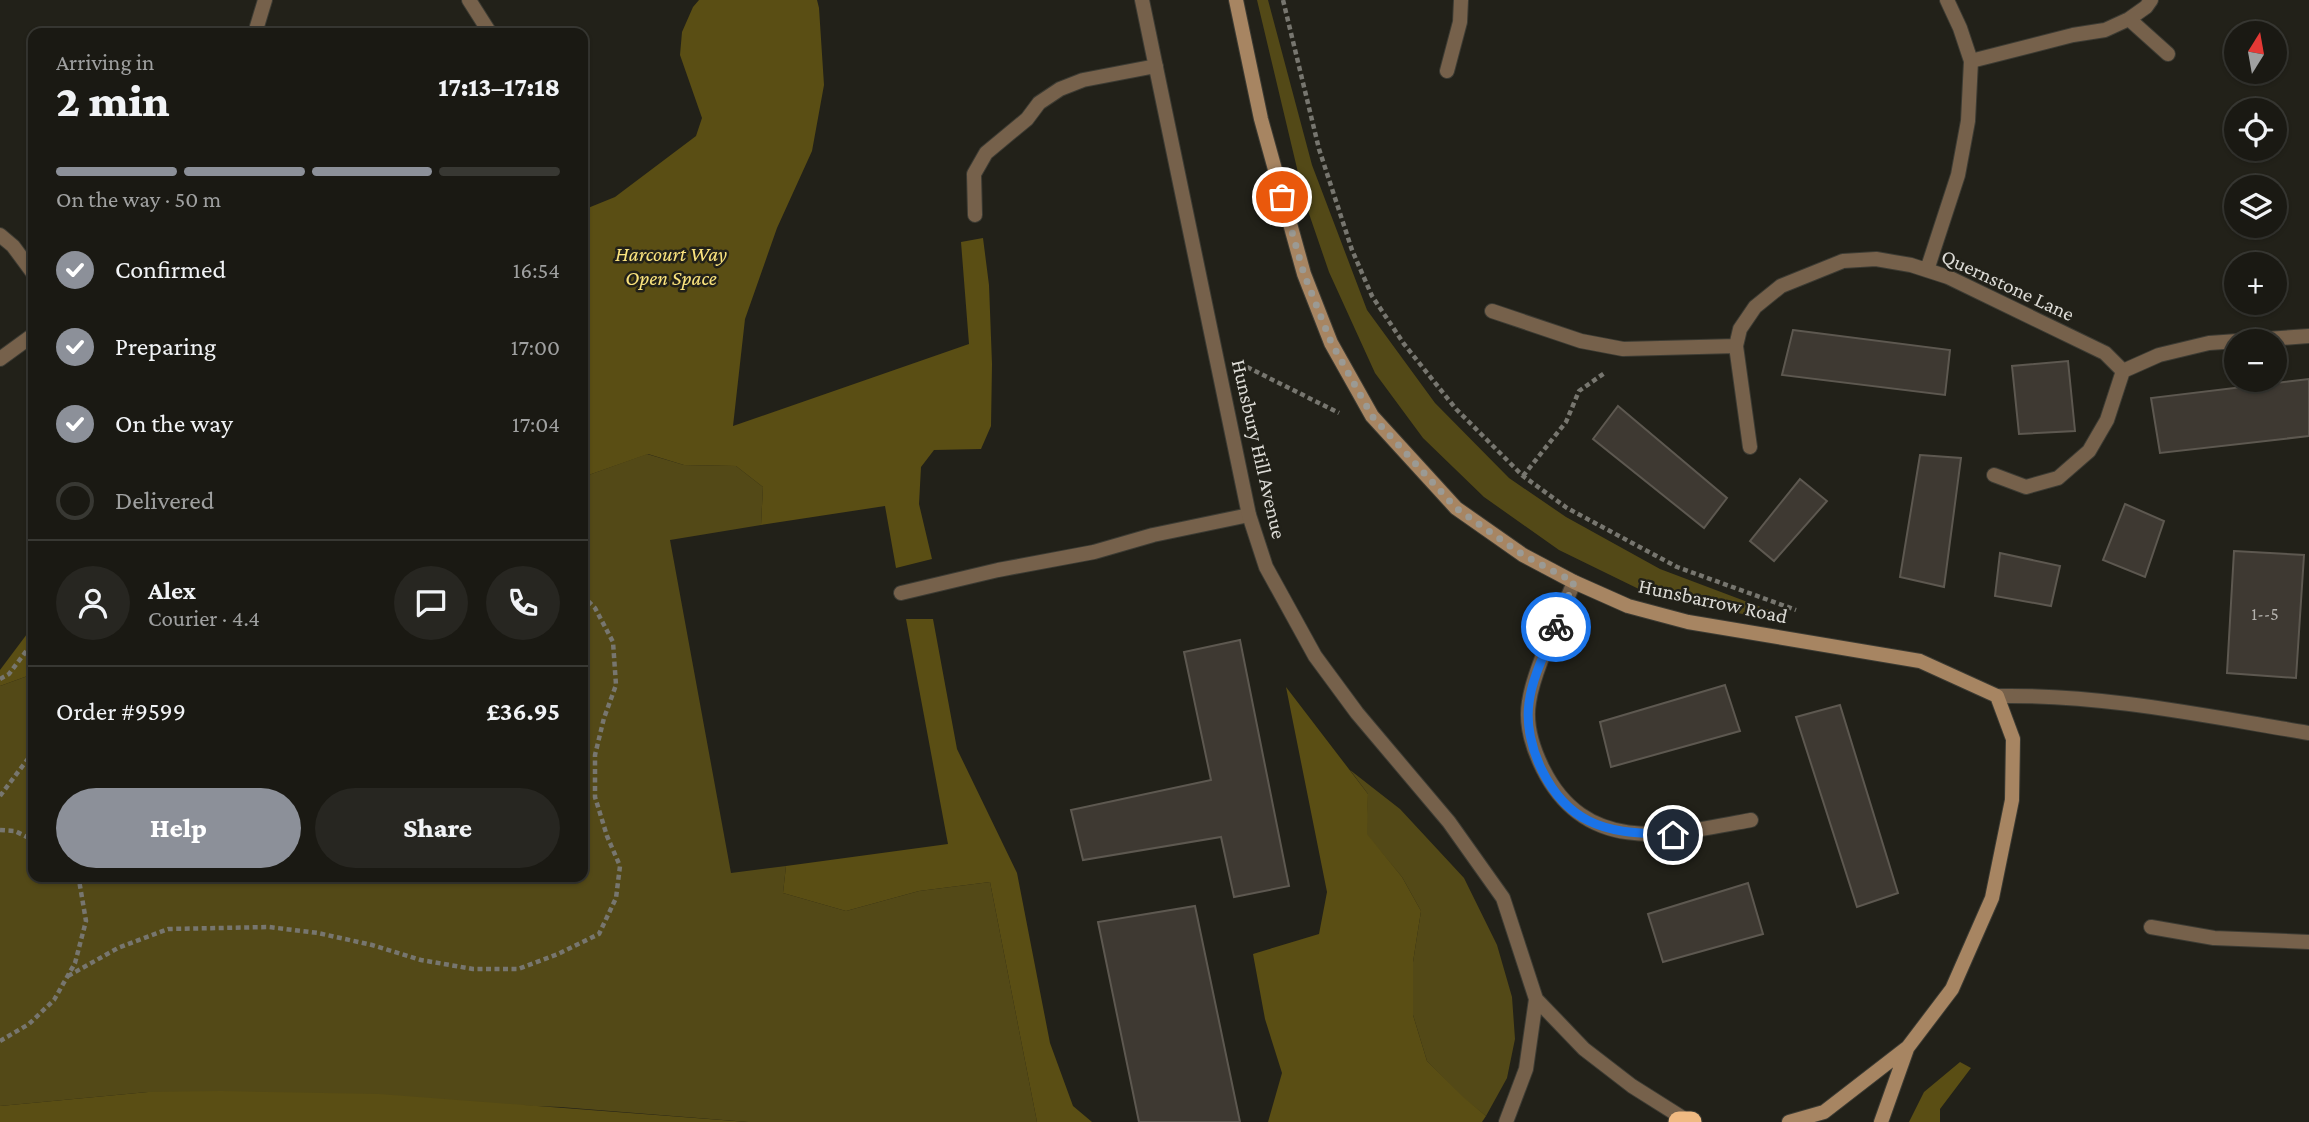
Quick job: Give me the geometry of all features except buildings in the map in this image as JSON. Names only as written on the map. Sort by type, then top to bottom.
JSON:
[{"type":"highway","points":[[1679,1122],[1690,1122]]},
{"type":"street","points":[[257,28],[265,0]]},
{"type":"street","points":[[470,0],[487,28]]},
{"type":"street","name":"Hunsbury Hill Avenue","points":[[1142,0],[1249,515],[1266,567],[1315,656],[1357,713],[1449,822],[1503,898],[1536,999],[1584,1049],[1632,1086],[1690,1122]]},
{"type":"street","name":"Hunsbarrow Road","points":[[1236,0],[1261,119],[1304,274],[1331,342],[1372,416],[1456,508],[1523,555],[1628,606],[1688,622],[1920,661],[1997,696],[2029,695],[2093,701],[2183,712],[2309,733]]},
{"type":"street","points":[[1447,71],[1460,22],[1461,0]]},
{"type":"street","points":[[1927,270],[1958,175],[1968,121],[1971,61],[1947,0]]},
{"type":"street","points":[[1971,61],[2073,35],[2105,30],[2129,19],[2151,0]]},
{"type":"street","points":[[2129,19],[2168,54]]},
{"type":"street","points":[[975,215],[974,174],[986,153],[1027,119],[1039,103],[1060,89],[1083,80],[1156,66]]},
{"type":"street","points":[[0,235],[13,246],[28,266]]},
{"type":"street","name":"Quernstone Lane","points":[[1736,346],[1740,329],[1755,307],[1781,286],[1843,261],[1876,259],[1927,270],[1983,293],[2105,353],[2123,371]]},
{"type":"street","points":[[1492,312],[1581,341],[1623,349],[1736,346],[1750,447]]},
{"type":"street","points":[[1993,475],[2026,487],[2058,478],[2089,451],[2107,420],[2123,371],[2159,355],[2209,343],[2309,335]]},
{"type":"street","points":[[0,359],[28,339]]},
{"type":"street","points":[[901,593],[998,570],[1094,552],[1153,535],[1249,515]]},
{"type":"street","points":[[1574,582],[1529,702],[1528,728],[1536,757],[1550,785],[1568,806],[1589,821],[1626,833],[1673,835],[1751,820]]},
{"type":"street","points":[[1789,1122],[1824,1112],[1908,1047],[1952,989],[1992,898],[2012,800],[2013,739],[1997,696]]},
{"type":"street","points":[[2151,927],[2214,938],[2309,942]]},
{"type":"street","name":"Hunsbury Hill Avenue","points":[[1506,1122],[1526,1069],[1536,999]]},
{"type":"street","points":[[1881,1122],[1908,1047]]},
{"type":"path","points":[[1283,0],[1318,149],[1352,250],[1372,296],[1404,344],[1456,410],[1523,476],[1567,508],[1677,567],[1797,611]]},
{"type":"path","points":[[1523,476],[1566,422],[1579,391],[1640,349]]},
{"type":"path","points":[[1216,351],[1348,418]]},
{"type":"path","points":[[68,976],[118,948],[168,929],[269,928],[318,933],[421,960],[473,968],[518,969],[599,934],[616,898],[620,866],[595,797],[596,755],[604,718],[616,685],[613,642],[595,608],[588,601]]},
{"type":"path","points":[[0,678],[9,674],[28,649]]},
{"type":"path","points":[[0,796],[28,759]]},
{"type":"path","points":[[0,830],[15,831],[28,838]]},
{"type":"path","points":[[0,1041],[29,1024],[54,1000],[75,963],[86,921],[79,882]]},
{"type":"shaded area","points":[[1257,0],[1268,0],[1312,165],[1367,310],[1435,403],[1509,478],[1566,517],[1660,569],[1782,615],[1779,622],[1647,593],[1559,550],[1484,497],[1423,438],[1375,373],[1329,272],[1305,202]]},
{"type":"shaded area","points":[[647,454],[684,465],[736,466],[763,487],[761,525],[670,540],[731,873],[786,866],[783,893],[846,911],[919,891],[990,882],[1037,1122],[748,1122],[560,1107],[148,1092],[0,1106],[0,686],[28,676],[28,882],[588,882],[588,475]]},
{"type":"shaded area","points":[[1350,770],[1400,809],[1464,878],[1497,945],[1512,997],[1515,1039],[1507,1078],[1486,1116],[1462,1097],[1427,1061],[1413,1015],[1413,962],[1421,911],[1402,877],[1366,834],[1368,794]]},
{"type":"green space","name":"Harcourt Way Open Space","points":[[699,0],[817,0],[819,8],[824,85],[812,151],[777,228],[745,319],[733,426],[969,344],[961,242],[983,238],[989,285],[991,426],[981,449],[934,450],[921,467],[919,504],[932,559],[896,568],[885,506],[761,525],[763,487],[736,466],[684,465],[648,454],[588,475],[588,208],[615,197],[696,136],[702,118],[680,55],[682,32]]},
{"type":"green space","points":[[906,619],[933,619],[957,749],[1017,873],[1050,1043],[1073,1106],[1092,1122],[1037,1122],[990,882],[919,891],[846,911],[783,893],[786,866],[948,844]]},
{"type":"green space","points":[[28,633],[28,676],[0,686],[0,670]]},
{"type":"green space","points":[[1286,687],[1368,794],[1367,834],[1402,877],[1421,911],[1413,962],[1413,1015],[1427,1061],[1486,1116],[1482,1122],[1268,1122],[1282,1073],[1265,1019],[1253,954],[1319,934],[1327,892]]},
{"type":"green space","points":[[1960,1062],[1971,1068],[1940,1109],[1940,1122],[1909,1122],[1924,1092]]},
{"type":"green space","points":[[148,1092],[379,1094],[748,1122],[0,1122],[0,1106]]},
{"type":"way so far","points":[[1282,197],[1304,274],[1331,342],[1372,416],[1456,508],[1523,555],[1574,582],[1556,627]]},
{"type":"route","points":[[1556,627],[1529,702],[1528,728],[1536,757],[1550,785],[1568,806],[1589,821],[1626,833],[1673,835]]}]
